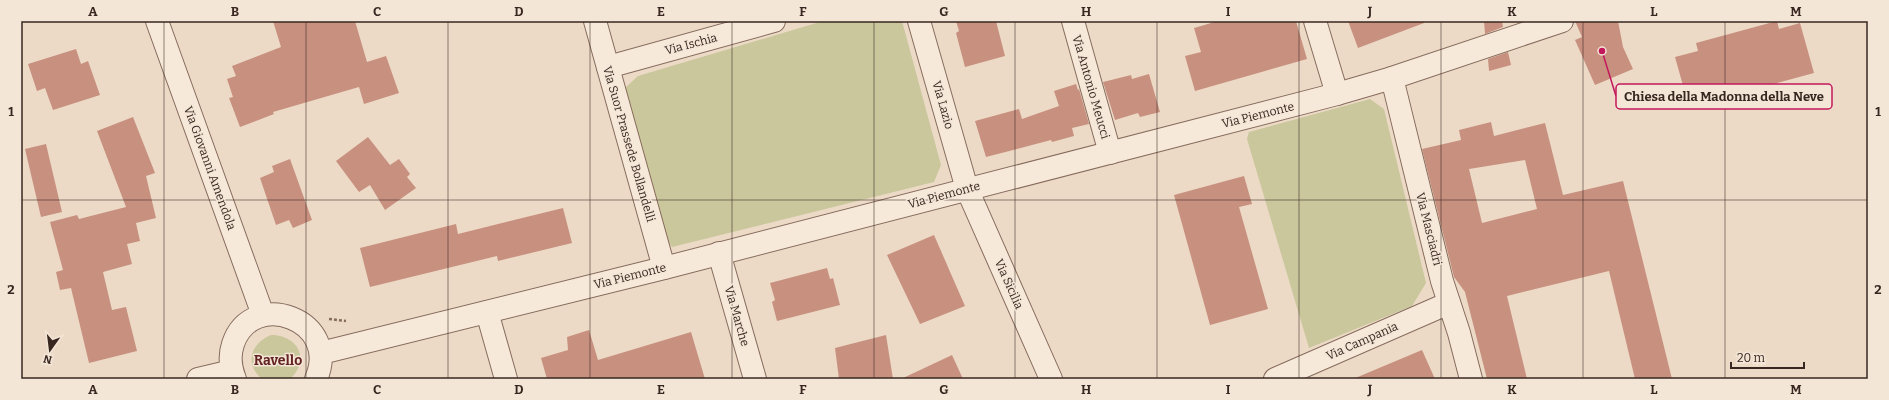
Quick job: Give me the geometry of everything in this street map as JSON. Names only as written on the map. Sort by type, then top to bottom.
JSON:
[{"type":"street","name":"Via Giovanni Amendola","points":[[156,21],[263,315]]},
{"type":"street","name":"Via Suor Prassede Bollandelli","points":[[595,21],[664,268]]},
{"type":"street","name":"Via Ischia","points":[[608,67],[774,21]]},
{"type":"street","name":"Via Lazio","points":[[919,21],[967,189]]},
{"type":"street","name":"Via Antonio Meucci","points":[[1073,21],[1110,152]]},
{"type":"street","points":[[1315,21],[1337,94]]},
{"type":"street","name":"Via Piemonte","points":[[321,353],[720,254],[1337,94],[1392,78],[1562,21]]},
{"type":"street","name":"Via Masciadri","points":[[1392,78],[1442,280],[1459,333],[1471,379]]},
{"type":"street","name":"Via Sicilia","points":[[967,189],[1051,379]]},
{"type":"street","name":"Via Marche","points":[[720,254],[755,379]]},
{"type":"street","name":"Via Campania","points":[[1275,379],[1449,303]]},
{"type":"street","points":[[487,312],[506,379]]},
{"type":"street","points":[[198,379],[233,375],[230,354],[236,337],[247,323],[263,315],[283,314],[301,321],[314,335],[321,353],[321,369],[316,379]]},
{"type":"path","points":[[322,318],[358,323],[363,342]]},
{"type":"shaded area","points":[[823,21],[902,21],[941,165],[934,182],[672,247],[666,239],[624,89],[638,76]]},
{"type":"shaded area","points":[[1370,99],[1384,109],[1426,283],[1412,306],[1309,348],[1247,139],[1249,132]]},
{"type":"shaded area","points":[[271,335],[288,339],[298,350],[300,364],[290,379],[262,379],[253,367],[252,354],[255,348],[259,343]]},
{"type":"building","points":[[273,21],[355,21],[367,62],[386,56],[399,93],[364,104],[359,87],[273,112],[274,114],[240,127],[229,98],[233,97],[227,79],[236,76],[232,66],[281,47]]},
{"type":"building","points":[[956,21],[996,21],[1005,56],[965,67],[956,33],[959,31]]},
{"type":"building","points":[[1218,21],[1296,21],[1307,59],[1195,91],[1185,56],[1201,52],[1194,28]]},
{"type":"building","points":[[1348,21],[1424,21],[1424,23],[1358,48]]},
{"type":"building","points":[[1484,21],[1502,21],[1503,27],[1485,34]]},
{"type":"building","points":[[1575,21],[1618,21],[1623,47],[1633,69],[1595,85],[1575,40],[1582,37]]},
{"type":"building","points":[[1777,21],[1779,29],[1800,23],[1814,73],[1689,107],[1675,57],[1698,51],[1696,43]]},
{"type":"building","points":[[76,49],[81,64],[88,61],[100,95],[53,110],[45,88],[37,91],[28,64]]},
{"type":"building","points":[[1508,52],[1511,65],[1489,71],[1488,59]]},
{"type":"building","points":[[1149,74],[1160,112],[1140,117],[1138,113],[1115,120],[1103,82],[1131,75],[1132,79]]},
{"type":"building","points":[[1076,84],[1078,90],[1079,89],[1089,124],[1072,128],[1074,136],[1052,142],[1051,140],[986,157],[975,121],[1019,109],[1022,119],[1059,106],[1054,91]]},
{"type":"building","points":[[133,117],[155,173],[146,176],[156,218],[136,223],[140,241],[127,244],[132,264],[103,272],[112,310],[126,307],[137,351],[89,363],[71,288],[60,290],[56,272],[63,270],[50,222],[77,215],[79,219],[126,207],[97,131]]},
{"type":"building","points":[[1491,122],[1494,136],[1545,123],[1563,195],[1623,181],[1672,379],[1635,379],[1609,271],[1507,296],[1527,379],[1487,379],[1465,292],[1454,277],[1422,149],[1461,140],[1459,130]],"holes":[[[1525,160],[1537,209],[1482,223],[1469,169]]]},
{"type":"building","points":[[368,137],[390,165],[399,159],[410,174],[407,177],[416,188],[385,210],[370,185],[359,192],[336,161]]},
{"type":"building","points":[[46,144],[62,212],[41,217],[25,149]]},
{"type":"building","points":[[290,159],[312,220],[293,228],[289,220],[276,225],[260,178],[274,172],[272,166]]},
{"type":"building","points":[[1244,176],[1252,204],[1239,207],[1268,309],[1210,325],[1174,195]]},
{"type":"building","points":[[563,208],[572,243],[498,261],[497,256],[370,287],[360,248],[456,224],[458,234]]},
{"type":"building","points":[[934,235],[965,306],[920,324],[887,255]]},
{"type":"building","points":[[827,268],[830,279],[833,278],[840,305],[777,321],[772,302],[775,300],[770,283]]},
{"type":"building","points":[[589,330],[598,360],[691,332],[705,379],[547,379],[541,358],[568,350],[567,337]]},
{"type":"building","points":[[886,335],[893,379],[839,379],[835,348]]},
{"type":"building","points":[[1422,350],[1435,379],[1353,379]]},
{"type":"building","points":[[952,355],[963,379],[901,379]]},
{"type":"place","name":"Chiesa della Madonna della Neve","points":[[1602,51]]},
{"type":"district","name":"Ravello","points":[[278,360]]}]
